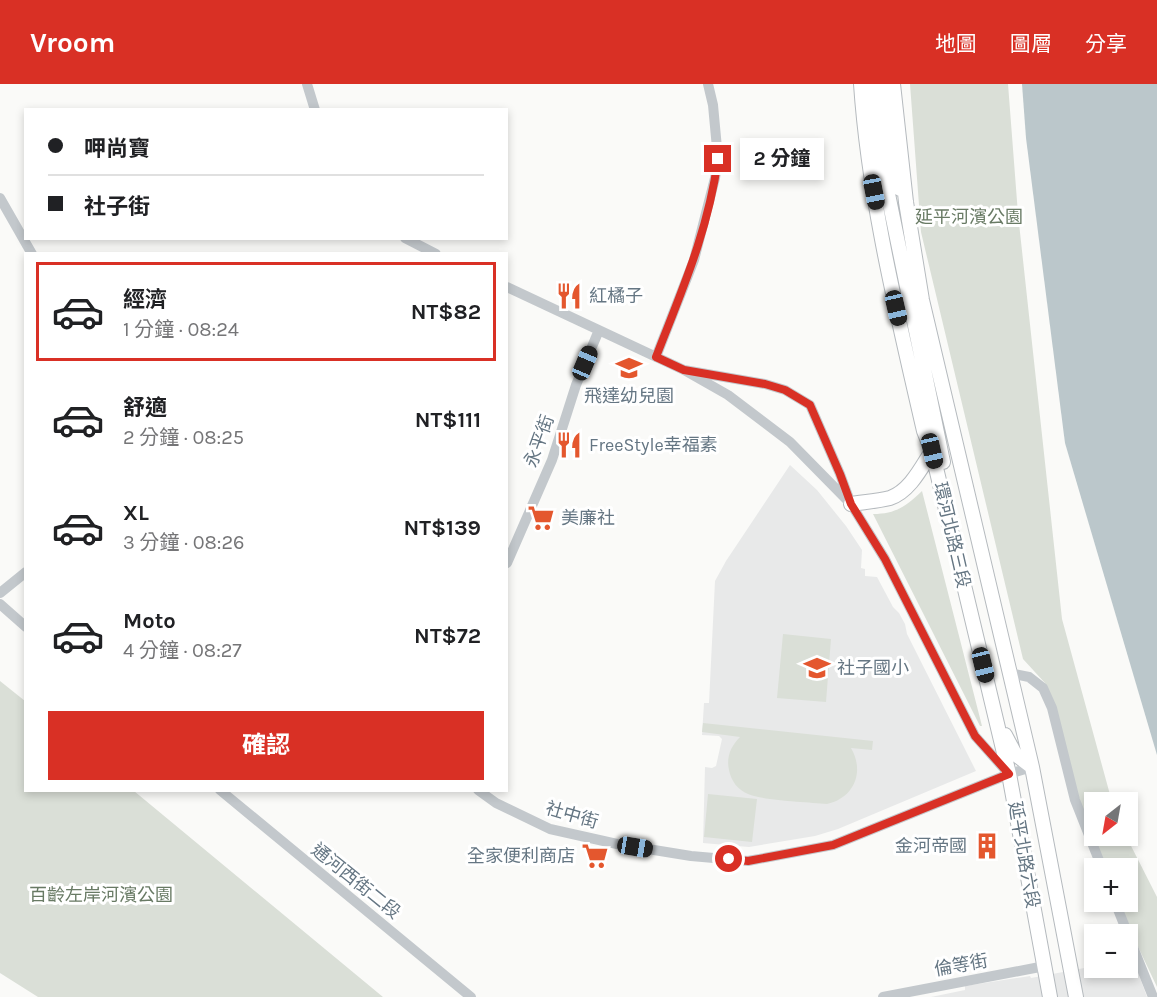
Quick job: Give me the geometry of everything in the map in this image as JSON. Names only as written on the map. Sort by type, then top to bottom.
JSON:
[{"type":"main road","name":"環河北路三段","points":[[861,84],[874,192],[892,287],[924,431],[932,451],[1009,774]]},
{"type":"main road","points":[[873,84],[880,155],[939,443],[1007,741],[1015,754],[1032,767]]},
{"type":"main road","points":[[883,84],[888,141],[894,175],[906,202]]},
{"type":"main road","name":"環河北路三段","points":[[893,84],[906,202],[922,300],[1032,767]]},
{"type":"main road","points":[[851,504],[891,497],[900,492],[910,484],[932,451]]},
{"type":"main road","name":"延平北路六段","points":[[1032,767],[1076,997]]},
{"type":"main road","name":"延平北路六段","points":[[1009,774],[1050,997]]},
{"type":"street","points":[[307,84],[314,108]]},
{"type":"street","points":[[656,357],[694,260],[716,178],[718,159],[713,105],[708,84]]},
{"type":"street","points":[[0,198],[24,240]]},
{"type":"street","points":[[409,240],[432,252]]},
{"type":"street","points":[[508,287],[684,370],[728,395],[787,440],[851,504]]},
{"type":"street","name":"永平街","points":[[508,561],[552,460],[573,394],[599,330]]},
{"type":"street","points":[[684,370],[765,384],[785,390],[810,405],[851,504],[885,559],[975,736],[1009,774]]},
{"type":"street","points":[[0,593],[24,574]]},
{"type":"street","points":[[0,604],[24,625]]},
{"type":"street","points":[[1009,673],[1029,677],[1042,688],[1052,708],[1075,800],[1098,858]]},
{"type":"street","name":"社中街","points":[[481,792],[496,803],[550,829],[659,851],[748,861],[833,845],[1009,774],[1032,767]]},
{"type":"street","name":"通河西街二段","points":[[222,792],[471,997]]},
{"type":"street","points":[[1119,912],[1153,997]]},
{"type":"street","name":"倫等街","points":[[884,997],[1045,966]]},
{"type":"shaded area","points":[[1022,84],[1157,84],[1157,755],[1065,443],[1026,138]]},
{"type":"shaded area","name":"社子國小","points":[[790,465],[817,490],[862,550],[861,568],[865,569],[865,576],[877,577],[893,607],[899,613],[907,634],[976,771],[838,829],[815,836],[749,847],[703,843],[705,767],[716,766],[722,739],[719,736],[702,735],[704,703],[709,703],[715,581]]},
{"type":"shaded area","points":[[1084,968],[1084,978],[1138,978],[1138,973],[1147,997],[931,997],[965,990],[965,986],[1030,976],[1031,978]]},
{"type":"green space","name":"延平河濱公園","points":[[910,84],[1008,84],[1018,214],[1062,619],[1109,792],[1084,792],[1084,831],[1045,683],[1023,659],[921,232]]},
{"type":"green space","points":[[922,491],[982,726],[873,514],[888,513],[900,508]]},
{"type":"green space","points":[[783,634],[831,639],[826,702],[777,698]]},
{"type":"green space","name":"百齡左岸河濱公園","points":[[0,681],[24,700],[24,792],[135,792],[383,997],[38,997],[0,973]]},
{"type":"green space","points":[[703,723],[873,741],[872,750],[851,748],[857,766],[857,775],[850,790],[836,801],[827,804],[765,798],[744,792],[731,778],[728,765],[729,756],[740,737],[702,732]]},
{"type":"green space","points":[[708,794],[757,799],[752,842],[704,837]]},
{"type":"green space","name":"延平河濱公園","points":[[1091,846],[1131,846],[1137,858],[1097,858]]},
{"type":"green space","name":"延平河濱公園","points":[[1138,860],[1157,897],[1157,987],[1138,947],[1138,924],[1127,924],[1122,912],[1138,912]]},
{"type":"place","name":"紅橘子","points":[[569,296]]},
{"type":"place","name":"飛達幼兒園","points":[[629,368]]},
{"type":"place","name":"FreeStyle幸福素","points":[[569,445]]},
{"type":"place","name":"美廉社","points":[[541,518]]},
{"type":"place","name":"社子國小","points":[[817,668]]},
{"type":"place","name":"金河帝國","points":[[987,846]]},
{"type":"place","name":"全家便利商店","points":[[595,856]]},
{"type":"route","points":[[718,159],[716,178],[702,235],[656,357],[684,370],[765,384],[785,390],[810,405],[851,504],[885,559],[975,736],[1009,774],[833,845],[748,861],[729,859]]}]
